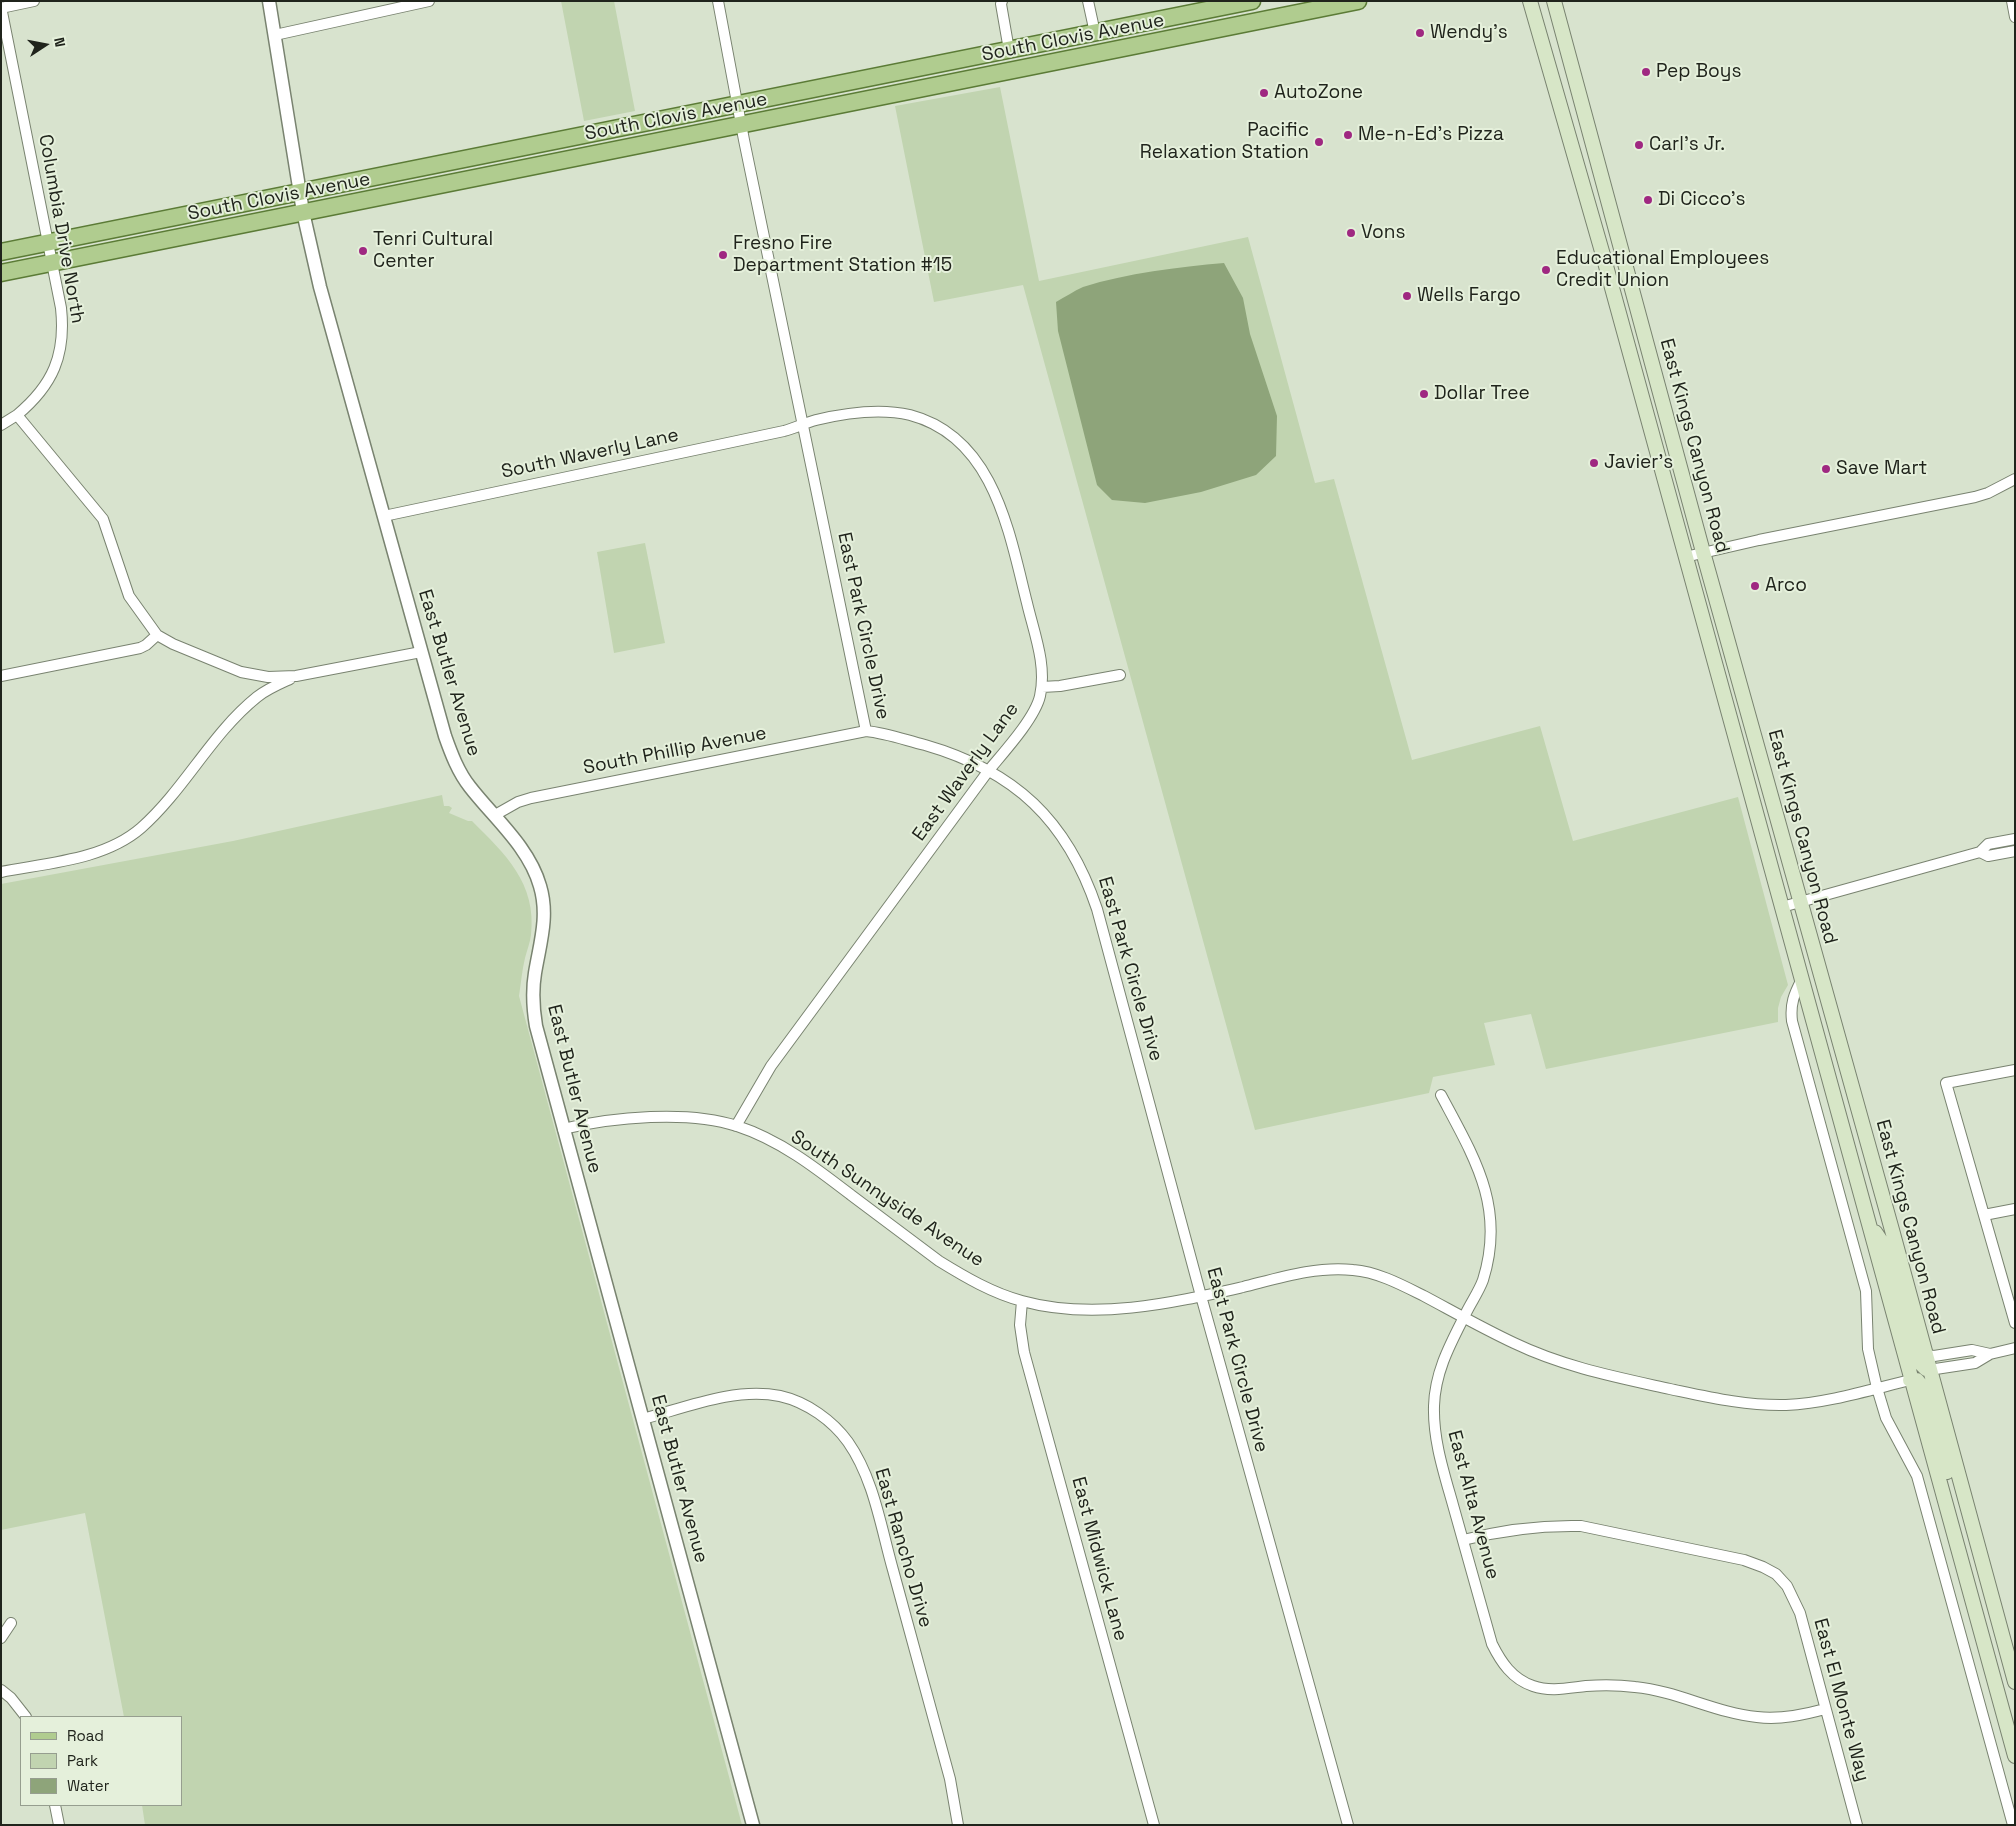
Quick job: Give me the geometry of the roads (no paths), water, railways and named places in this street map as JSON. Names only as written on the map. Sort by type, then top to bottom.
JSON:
[{"type":"main road","name":"South Clovis Avenue","points":[[1,252],[1095,33],[1210,5],[1252,1]]},
{"type":"main road","name":"South Clovis Avenue","points":[[1,273],[1358,1]]},
{"type":"main road","name":"East Kings Canyon Road","points":[[1530,1],[1598,240],[1802,979],[1910,1380],[2015,1756]]},
{"type":"main road","name":"East Kings Canyon Road","points":[[1554,1],[1703,552],[2015,1682]]},
{"type":"main road","points":[[1598,240],[1609,246],[1638,343],[1641,348],[1649,352]]},
{"type":"main road","points":[[1868,1221],[1885,1247],[1915,1354],[1922,1366],[1929,1370]]},
{"type":"main road","points":[[1910,1380],[1917,1380],[1924,1389],[1958,1509],[1974,1535]]},
{"type":"street","points":[[1,8],[34,1]]},
{"type":"street","name":"East Butler Avenue","points":[[269,1],[303,212],[320,287],[421,652],[451,752],[470,787],[495,815],[536,872],[541,887],[544,904],[544,922],[534,973],[533,1009],[536,1026],[753,1825]]},
{"type":"street","points":[[275,34],[429,1]]},
{"type":"street","name":"East Park Circle Drive","points":[[718,1],[741,125],[866,731],[896,737],[951,753],[988,770],[1019,791],[1057,827],[1072,849],[1087,879],[1097,908],[1201,1296],[1348,1825]]},
{"type":"street","points":[[1002,1],[1009,50]]},
{"type":"street","points":[[1088,1],[1095,33]]},
{"type":"street","points":[[2012,1],[2015,17]]},
{"type":"street","points":[[1210,5],[1215,30]]},
{"type":"street","name":"Columbia Drive North","points":[[1,8],[62,308],[64,327],[57,365],[48,383],[35,401],[18,415]]},
{"type":"street","name":"East Waverly Lane","points":[[736,1126],[771,1066],[988,770],[1006,750],[1033,712],[1042,687],[1040,657],[1006,522],[985,474],[970,454],[941,430],[910,415],[891,412],[852,413],[803,424]]},
{"type":"street","points":[[1,425],[18,415],[103,519],[129,596],[157,635],[173,644],[241,672],[268,677],[296,676],[421,652]]},
{"type":"street","name":"South Waverly Lane","points":[[384,516],[784,431],[803,424]]},
{"type":"street","points":[[1685,557],[1950,502],[1988,493],[2015,479]]},
{"type":"street","points":[[1,676],[140,648],[146,646],[157,635]]},
{"type":"street","points":[[1042,687],[1060,686],[1120,675]]},
{"type":"street","points":[[1,872],[80,857],[101,851],[140,828],[167,799],[206,749],[238,714],[257,696],[296,676]]},
{"type":"street","name":"South Phillip Avenue","points":[[495,815],[518,802],[531,798],[866,731]]},
{"type":"street","points":[[1782,907],[1980,852],[1988,844],[2015,839]]},
{"type":"street","points":[[1980,852],[1988,856],[2015,852]]},
{"type":"street","points":[[1802,979],[1790,1008],[1792,1020],[1866,1291],[1868,1349],[1877,1388],[1886,1418],[1917,1476],[2013,1825]]},
{"type":"street","points":[[2015,1070],[1946,1083],[2015,1323]]},
{"type":"street","name":"East Alta Avenue","points":[[1442,1095],[1481,1173],[1489,1205],[1490,1240],[1482,1282],[1447,1350],[1440,1368],[1434,1404],[1436,1441],[1492,1644],[1501,1662],[1514,1676],[1532,1686],[1547,1689],[1611,1685],[1637,1687],[1658,1691],[1736,1714],[1757,1717],[1794,1716],[1825,1709]]},
{"type":"street","name":"South Sunnyside Avenue","points":[[564,1129],[587,1123],[633,1118],[703,1119],[736,1126],[768,1139],[796,1155],[939,1261],[986,1287],[1022,1301],[1046,1306],[1094,1309],[1151,1306],[1303,1272],[1329,1269],[1354,1270],[1378,1275],[1400,1284],[1514,1343],[1564,1364],[1591,1372],[1723,1400],[1786,1405],[1811,1402],[1910,1380]]},
{"type":"street","points":[[1984,1215],[2015,1209]]},
{"type":"street","name":"East Midwick Lane","points":[[1022,1301],[1020,1325],[1024,1352],[1154,1825]]},
{"type":"street","points":[[1929,1370],[1975,1363],[1990,1354],[2015,1348]]},
{"type":"street","points":[[1926,1355],[1934,1356],[1972,1350],[1990,1354]]},
{"type":"street","name":"East Rancho Drive","points":[[643,1419],[724,1397],[767,1394],[782,1397],[819,1414],[835,1427],[848,1442],[859,1462],[876,1509],[950,1779],[958,1825]]},
{"type":"street","name":"East El Monte Way","points":[[1463,1540],[1524,1528],[1581,1526],[1744,1560],[1776,1574],[1787,1586],[1800,1613],[1857,1825]]},
{"type":"street","points":[[1,1638],[11,1623]]},
{"type":"street","points":[[1,1690],[11,1698],[25,1716]]},
{"type":"street","points":[[55,1806],[59,1825]]},
{"type":"water","points":[[1224,263],[1243,298],[1250,334],[1277,416],[1276,456],[1256,475],[1201,492],[1145,503],[1112,500],[1097,485],[1058,331],[1056,302],[1083,287],[1117,278]]},
{"type":"place","name":"Wendy's","points":[[1420,33]]},
{"type":"place","name":"Pep Boys","points":[[1646,72]]},
{"type":"place","name":"AutoZone","points":[[1264,93]]},
{"type":"place","name":"Me-n-Ed's Pizza","points":[[1348,135]]},
{"type":"place","name":"Pacific Relaxation Station","points":[[1319,142]]},
{"type":"place","name":"Carl's Jr.","points":[[1639,145]]},
{"type":"place","name":"Di Cicco's","points":[[1648,200]]},
{"type":"place","name":"Vons","points":[[1351,233]]},
{"type":"place","name":"Tenri Cultural Center","points":[[363,251]]},
{"type":"place","name":"Fresno Fire Department Station #15","points":[[723,255]]},
{"type":"place","name":"Educational Employees Credit Union","points":[[1546,270]]},
{"type":"place","name":"Wells Fargo","points":[[1407,296]]},
{"type":"place","name":"Dollar Tree","points":[[1424,394]]},
{"type":"place","name":"Javier's","points":[[1594,463]]},
{"type":"place","name":"Save Mart","points":[[1826,469]]},
{"type":"place","name":"Arco","points":[[1755,586]]}]
